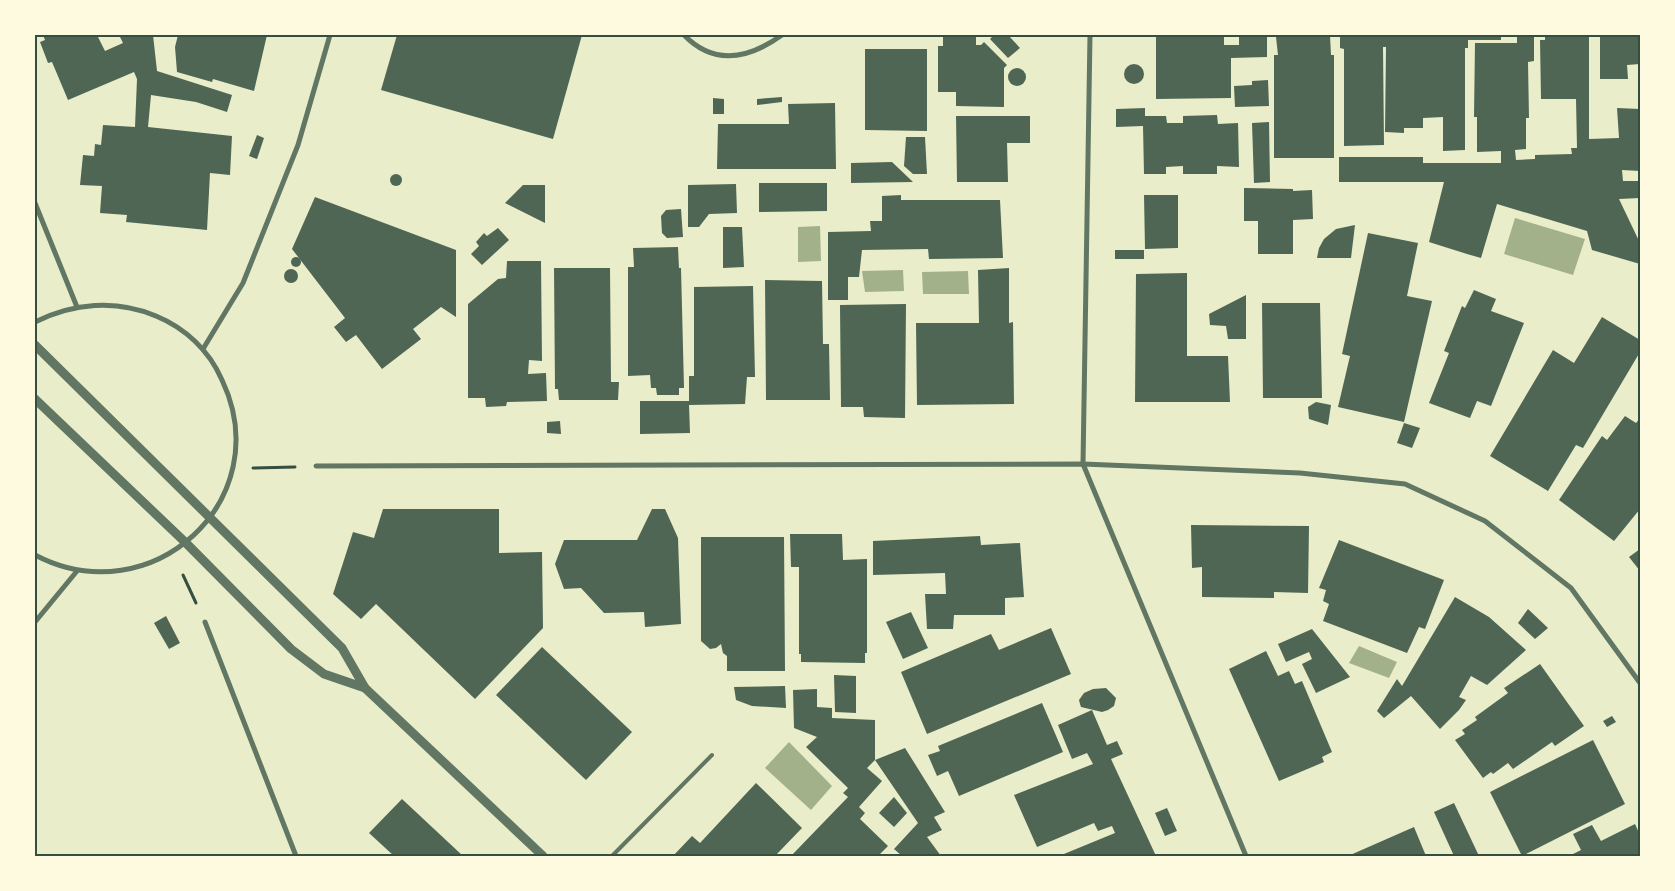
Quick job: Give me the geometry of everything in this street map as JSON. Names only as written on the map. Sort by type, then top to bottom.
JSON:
[{"type":"street","points":[[203,349],[243,283],[298,145],[330,35]]},
{"type":"street","points":[[684,35],[693,44],[715,54],[739,56],[763,49],[782,35]]},
{"type":"street","points":[[1090,35],[1083,464],[1246,856]]},
{"type":"street","points":[[35,203],[77,307]]},
{"type":"street","points":[[35,322],[55,313],[77,307],[100,304],[146,311],[180,329],[203,349],[218,370],[229,393],[235,418],[236,443],[233,468],[224,496],[210,519],[186,543],[172,553],[150,564],[102,573],[77,571],[56,565],[35,555]]},
{"type":"street","points":[[35,345],[342,648],[365,688],[543,856]]},
{"type":"street","points":[[35,399],[186,543],[291,649],[324,674],[339,681],[365,688]]},
{"type":"street","points":[[316,466],[1083,464],[1300,473],[1405,484],[1485,521],[1570,588],[1640,683]]},
{"type":"street","points":[[35,622],[77,571]]},
{"type":"street","points":[[205,622],[296,856]]},
{"type":"lane","points":[[612,856],[712,755]]},
{"type":"path","points":[[233,468],[316,466]]},
{"type":"path","points":[[172,553],[205,622]]},
{"type":"shaded area","points":[[1515,218],[1585,239],[1573,275],[1504,254]]},
{"type":"shaded area","points":[[820,226],[821,261],[798,262],[798,227]]},
{"type":"shaded area","points":[[903,270],[904,291],[865,292],[862,271]]},
{"type":"shaded area","points":[[968,271],[969,294],[923,294],[922,272]]},
{"type":"shaded area","points":[[1359,646],[1397,662],[1389,678],[1349,663]]},
{"type":"shaded area","points":[[789,742],[832,786],[811,810],[765,768]]},
{"type":"building","points":[[43,35],[97,35],[105,51],[123,43],[119,35],[153,35],[157,71],[232,95],[227,112],[196,102],[151,95],[148,127],[232,136],[230,175],[210,173],[207,230],[126,222],[127,215],[100,213],[102,186],[80,185],[83,155],[94,156],[95,144],[101,145],[103,125],[135,127],[137,79],[134,72],[68,100],[52,62],[48,63],[40,42],[45,40]]},
{"type":"building","points":[[178,35],[267,35],[254,91],[213,79],[212,82],[177,72],[175,47]]},
{"type":"building","points":[[397,35],[582,35],[553,139],[381,90]]},
{"type":"building","points":[[943,35],[976,35],[976,45],[981,45],[984,42],[1007,65],[1004,68],[1004,107],[956,106],[956,92],[938,92],[938,46],[943,46]]},
{"type":"building","points":[[994,35],[1008,35],[1020,48],[1008,58],[990,39]]},
{"type":"building","points":[[1156,35],[1224,35],[1224,45],[1239,45],[1239,35],[1267,35],[1267,57],[1231,58],[1231,98],[1156,99]]},
{"type":"building","points":[[1340,35],[1501,35],[1501,40],[1468,40],[1468,48],[1465,48],[1465,150],[1443,151],[1443,117],[1423,118],[1423,128],[1404,128],[1404,133],[1385,132],[1386,47],[1383,47],[1384,145],[1344,146],[1344,49],[1340,48]]},
{"type":"building","points":[[1517,35],[1534,35],[1534,61],[1528,62],[1529,118],[1526,118],[1526,149],[1515,150],[1516,160],[1535,159],[1535,155],[1572,154],[1571,148],[1577,148],[1576,99],[1541,99],[1540,40],[1545,40],[1545,35],[1589,35],[1589,139],[1619,138],[1617,108],[1640,109],[1640,171],[1622,170],[1623,181],[1640,181],[1640,198],[1619,199],[1640,243],[1640,264],[1592,250],[1587,231],[1497,204],[1481,258],[1429,242],[1444,182],[1339,182],[1339,157],[1423,157],[1423,163],[1501,163],[1501,151],[1477,152],[1477,117],[1474,117],[1475,43],[1517,43]]},
{"type":"building","points":[[1600,35],[1640,35],[1640,64],[1627,65],[1628,79],[1600,79]]},
{"type":"building","points":[[1330,36],[1331,55],[1334,55],[1334,158],[1274,158],[1274,55],[1278,55],[1276,37]]},
{"type":"building","points":[[865,49],[927,49],[927,131],[865,130]]},
{"type":"building","points":[[1134,64],[1141,67],[1144,74],[1141,81],[1134,84],[1127,81],[1124,74],[1127,67]]},
{"type":"building","points":[[1013,68],[1021,68],[1026,73],[1024,84],[1013,86],[1008,81],[1008,73]]},
{"type":"building","points":[[1268,80],[1269,106],[1235,107],[1234,86],[1252,85],[1252,81]]},
{"type":"building","points":[[782,97],[782,102],[757,105],[757,99]]},
{"type":"building","points":[[713,98],[724,99],[724,114],[713,114]]},
{"type":"building","points":[[835,103],[836,169],[717,169],[718,124],[789,124],[788,104]]},
{"type":"building","points":[[1145,108],[1145,116],[1166,116],[1167,123],[1183,123],[1183,116],[1217,115],[1218,124],[1238,123],[1239,167],[1217,166],[1217,174],[1183,174],[1183,166],[1166,167],[1166,174],[1144,174],[1143,126],[1116,127],[1116,109]]},
{"type":"building","points":[[956,116],[1030,116],[1030,143],[1007,143],[1008,182],[957,182]]},
{"type":"building","points":[[1269,122],[1270,182],[1254,183],[1252,123]]},
{"type":"building","points":[[257,135],[264,138],[257,159],[249,156]]},
{"type":"building","points":[[906,137],[925,137],[927,174],[913,174],[904,166]]},
{"type":"building","points":[[892,162],[913,182],[851,183],[851,163]]},
{"type":"building","points":[[398,174],[401,175],[401,185],[394,186],[391,185],[390,178],[391,175]]},
{"type":"building","points":[[759,183],[827,183],[827,211],[759,212]]},
{"type":"building","points":[[736,184],[737,213],[709,214],[699,227],[688,227],[688,185]]},
{"type":"building","points":[[523,185],[545,185],[545,223],[505,203]]},
{"type":"building","points":[[1244,188],[1293,189],[1293,191],[1312,190],[1313,219],[1293,220],[1293,254],[1258,254],[1258,221],[1244,221]]},
{"type":"building","points":[[901,195],[901,200],[1000,200],[1003,258],[929,259],[928,249],[862,250],[859,277],[848,277],[848,300],[828,300],[828,232],[871,231],[870,221],[882,221],[882,196]]},
{"type":"building","points":[[1144,195],[1178,195],[1178,248],[1145,249]]},
{"type":"building","points":[[315,197],[456,250],[456,317],[441,307],[413,329],[421,339],[382,369],[356,335],[346,342],[334,327],[345,318],[292,249]]},
{"type":"building","points":[[681,209],[683,237],[667,238],[662,233],[661,216],[666,210]]},
{"type":"building","points":[[1355,225],[1351,258],[1317,258],[1319,248],[1324,239],[1336,229]]},
{"type":"building","points":[[723,227],[742,227],[744,267],[723,268]]},
{"type":"building","points":[[498,228],[509,240],[482,265],[471,254],[479,246],[476,242],[484,233],[487,236]]},
{"type":"building","points":[[1368,233],[1418,243],[1407,296],[1432,301],[1404,422],[1338,407],[1350,356],[1342,354]]},
{"type":"building","points":[[678,247],[679,268],[681,268],[684,388],[679,388],[679,395],[657,395],[656,388],[651,388],[650,375],[628,376],[628,267],[634,267],[633,248]]},
{"type":"building","points":[[1115,250],[1144,250],[1144,259],[1115,259]]},
{"type":"building","points":[[294,257],[298,257],[301,262],[300,266],[294,267],[291,264],[291,260]]},
{"type":"building","points":[[507,261],[541,261],[542,361],[529,360],[528,374],[546,373],[547,401],[507,402],[506,406],[486,407],[485,398],[468,398],[468,304],[498,279],[506,278]]},
{"type":"building","points":[[554,268],[610,268],[611,382],[619,382],[618,400],[559,400],[558,389],[555,389]]},
{"type":"building","points":[[1009,268],[1009,323],[1013,322],[1014,404],[917,405],[916,323],[979,323],[978,270]]},
{"type":"building","points":[[291,269],[296,271],[298,276],[296,281],[291,283],[286,281],[284,276],[286,271]]},
{"type":"building","points":[[1187,273],[1187,356],[1228,356],[1230,402],[1135,402],[1136,274]]},
{"type":"building","points":[[765,280],[822,281],[823,344],[829,344],[830,400],[766,400]]},
{"type":"building","points":[[753,286],[755,377],[747,377],[745,404],[689,405],[690,433],[640,434],[640,401],[689,401],[689,376],[694,376],[694,287]]},
{"type":"building","points":[[1474,290],[1496,299],[1491,311],[1524,323],[1491,406],[1477,401],[1470,418],[1429,403],[1449,353],[1444,351],[1462,306],[1465,308]]},
{"type":"building","points":[[1246,295],[1246,339],[1228,339],[1226,326],[1210,325],[1209,314]]},
{"type":"building","points":[[1262,303],[1320,303],[1322,398],[1263,398]]},
{"type":"building","points":[[906,304],[905,418],[864,417],[863,407],[841,407],[840,305]]},
{"type":"building","points":[[1602,317],[1640,340],[1640,352],[1583,448],[1576,445],[1548,491],[1490,456],[1553,350],[1574,363]]},
{"type":"building","points":[[1316,402],[1331,405],[1328,425],[1309,419],[1308,407]]},
{"type":"building","points":[[1625,416],[1636,423],[1640,418],[1640,509],[1614,541],[1559,500],[1602,436],[1607,440]]},
{"type":"building","points":[[560,421],[561,434],[547,433],[547,422]]},
{"type":"building","points":[[1404,423],[1420,428],[1412,448],[1397,443]]},
{"type":"building","points":[[383,509],[499,509],[499,553],[542,552],[543,628],[475,699],[376,604],[361,619],[333,594],[353,532],[374,538]]},
{"type":"building","points":[[652,509],[665,509],[678,538],[681,624],[645,627],[644,612],[604,613],[581,588],[564,589],[555,564],[564,540],[637,540]]},
{"type":"building","points":[[1191,525],[1309,526],[1308,593],[1274,592],[1274,598],[1202,597],[1202,567],[1192,568]]},
{"type":"building","points":[[790,534],[842,534],[843,560],[867,559],[867,653],[865,653],[865,663],[801,662],[801,654],[799,654],[799,567],[791,567]]},
{"type":"building","points":[[980,536],[981,545],[1020,543],[1024,597],[1005,598],[1005,615],[954,615],[953,629],[927,629],[925,594],[946,594],[945,573],[873,575],[873,541]]},
{"type":"building","points":[[701,537],[784,537],[785,671],[727,671],[727,656],[723,653],[721,644],[716,648],[710,649],[701,641]]},
{"type":"building","points":[[1339,540],[1444,580],[1425,629],[1419,627],[1407,653],[1323,621],[1329,604],[1323,601],[1326,590],[1319,588]]},
{"type":"building","points":[[1640,549],[1640,571],[1629,557]]},
{"type":"building","points":[[1455,597],[1489,617],[1526,650],[1487,685],[1471,676],[1459,697],[1466,700],[1440,729],[1411,696],[1384,718],[1377,711],[1397,679],[1402,686]]},
{"type":"building","points":[[1528,609],[1548,628],[1535,639],[1518,623]]},
{"type":"building","points":[[911,612],[928,648],[903,659],[886,622]]},
{"type":"building","points":[[166,616],[180,643],[169,649],[154,623]]},
{"type":"building","points":[[1051,628],[1071,674],[927,734],[901,672],[991,634],[999,650]]},
{"type":"building","points":[[1312,629],[1350,677],[1316,693],[1302,664],[1312,659],[1309,652],[1286,662],[1278,644]]},
{"type":"building","points":[[542,647],[632,732],[586,780],[496,695]]},
{"type":"building","points":[[1266,651],[1278,676],[1289,671],[1295,684],[1302,681],[1332,752],[1322,757],[1324,762],[1279,781],[1229,669]]},
{"type":"building","points":[[1540,664],[1584,726],[1555,746],[1552,742],[1513,769],[1508,763],[1493,774],[1491,772],[1483,778],[1455,740],[1465,734],[1462,730],[1477,720],[1475,717],[1508,693],[1504,688]]},
{"type":"building","points":[[834,675],[856,676],[856,713],[835,712]]},
{"type":"building","points":[[785,686],[786,708],[752,706],[736,700],[734,687]]},
{"type":"building","points":[[1106,688],[1116,698],[1114,706],[1102,712],[1081,707],[1079,700],[1084,693],[1093,689]]},
{"type":"building","points":[[817,689],[817,707],[832,708],[832,718],[875,720],[875,760],[867,768],[882,781],[859,807],[865,813],[860,819],[888,846],[878,856],[791,856],[848,797],[843,793],[848,788],[806,747],[817,737],[794,728],[793,690]]},
{"type":"building","points":[[1042,703],[1063,752],[959,796],[948,771],[937,776],[928,755],[940,751],[938,746]]},
{"type":"building","points":[[1092,710],[1107,745],[1117,741],[1123,754],[1111,759],[1156,856],[1059,856],[1115,833],[1112,826],[1098,831],[1094,823],[1037,847],[1014,795],[1093,764],[1087,753],[1072,759],[1058,725]]},
{"type":"building","points":[[1612,716],[1616,722],[1607,727],[1603,721]]},
{"type":"building","points":[[1593,740],[1625,804],[1522,856],[1490,792]]},
{"type":"building","points":[[905,748],[945,812],[934,817],[942,830],[927,837],[941,856],[902,856],[894,849],[918,823],[875,760]]},
{"type":"building","points":[[756,783],[802,828],[775,856],[673,856],[692,836],[700,843]]},
{"type":"building","points":[[894,797],[907,813],[894,827],[879,813]]},
{"type":"building","points":[[402,799],[463,856],[394,856],[369,833]]},
{"type":"building","points":[[1454,803],[1479,856],[1454,856],[1434,812]]},
{"type":"building","points":[[1167,808],[1177,831],[1165,836],[1155,813]]},
{"type":"building","points":[[1635,824],[1640,835],[1640,856],[1569,856],[1581,850],[1573,834],[1592,825],[1601,841]]},
{"type":"building","points":[[1414,827],[1426,856],[1348,856]]}]
